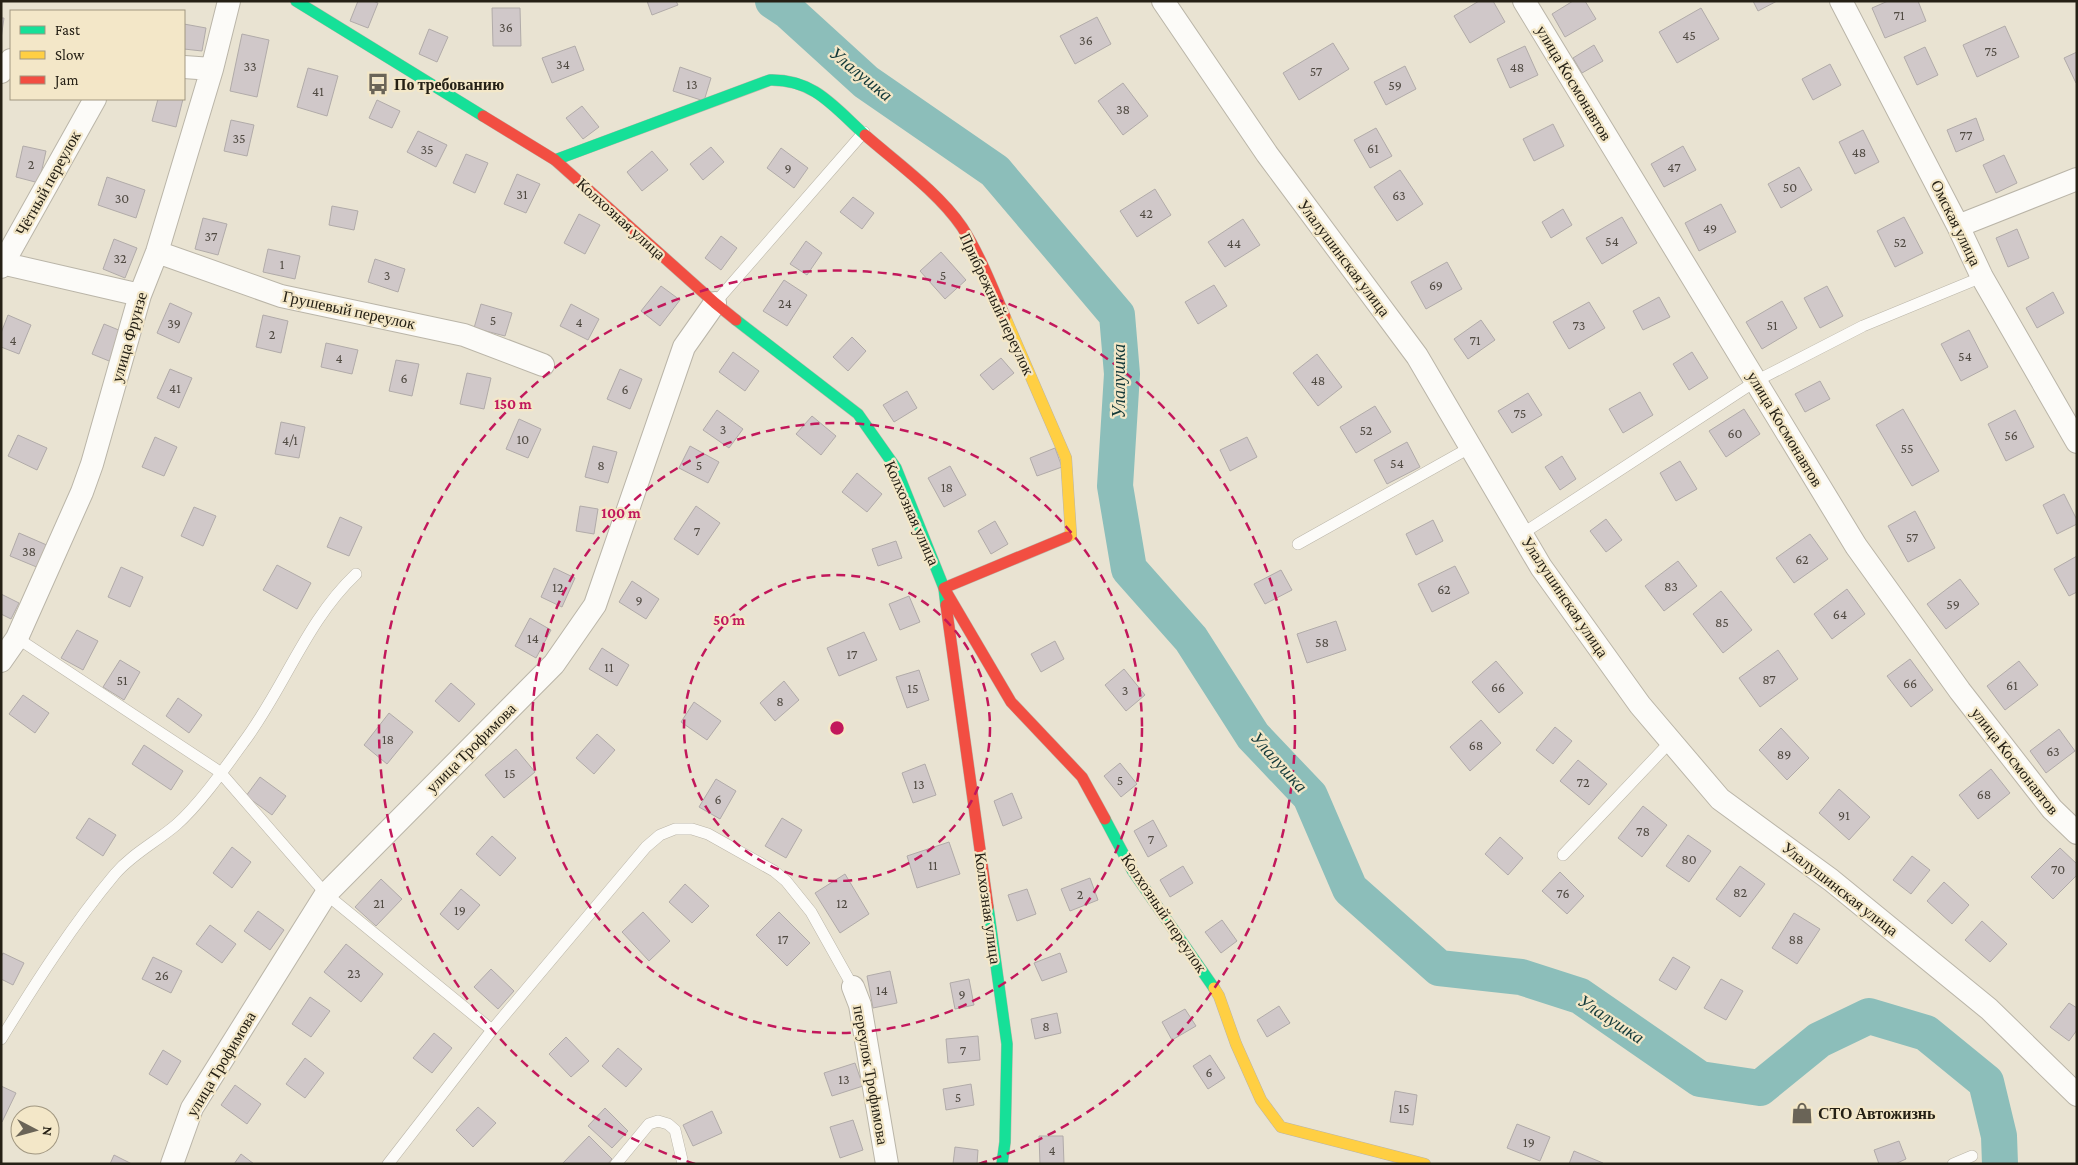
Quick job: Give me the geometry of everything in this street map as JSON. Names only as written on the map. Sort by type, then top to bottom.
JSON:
[{"type":"street","name":"улица Фрунзе","points":[[1,661],[17,638],[82,492],[92,464],[140,295],[157,252],[212,69],[229,1]]},
{"type":"street","name":"Колхозная улица","points":[[296,1],[555,160],[715,303],[858,414],[896,468],[944,588],[1007,1044],[1005,1142],[1002,1164]]},
{"type":"street","name":"Улалушинская улица","points":[[1163,1],[1267,154],[1417,356],[1541,567],[1635,698],[1720,799],[1831,880],[1989,1009],[2077,1095]]},
{"type":"street","name":"улица Космонавтов","points":[[1524,1],[1856,546],[1960,691],[2052,810],[2077,834]]},
{"type":"street","name":"Омская улица","points":[[1841,1],[1958,226],[1982,277],[2077,442]]},
{"type":"street","points":[[1,72],[10,61]]},
{"type":"street","points":[[185,68],[212,69]]},
{"type":"street","name":"Прибрежный переулок","points":[[555,160],[770,80],[786,79],[804,83],[864,132],[939,200],[961,226],[979,256],[1066,458],[1072,535],[944,588]]},
{"type":"street","name":"Чётный переулок","points":[[2,265],[94,100]]},
{"type":"street","points":[[1958,226],[2077,179]]},
{"type":"street","name":"Грушевый переулок","points":[[157,252],[281,296],[464,335],[543,365]]},
{"type":"street","points":[[2,265],[140,295]]},
{"type":"street","name":"улица Трофимова","points":[[172,1164],[192,1108],[326,894],[554,664],[595,605],[684,347],[715,303]]},
{"type":"street","name":"Колхозный переулок","points":[[944,588],[1010,702],[1082,777],[1132,870],[1219,996],[1236,1044],[1261,1100],[1281,1127],[1425,1164]]},
{"type":"street","name":"переулок Трофимова","points":[[853,987],[860,1005],[887,1164]]},
{"type":"lane","points":[[715,303],[864,132]]},
{"type":"lane","points":[[1522,534],[1756,381],[1864,326],[1982,277]]},
{"type":"lane","points":[[1298,544],[1471,447]]},
{"type":"lane","points":[[1,1039],[40,979],[115,874],[136,854],[190,813],[261,718],[329,602],[356,574]]},
{"type":"lane","points":[[17,638],[220,772],[326,894],[492,1030]]},
{"type":"lane","points":[[1563,855],[1671,741]]},
{"type":"lane","points":[[388,1164],[492,1030],[646,848],[660,835],[675,829],[692,829],[708,834],[786,880],[811,912],[853,987]]},
{"type":"lane","points":[[616,1164],[649,1124],[658,1121],[668,1124],[675,1130],[683,1164]]},
{"type":"lane","points":[[1953,1164],[1972,1156]]},
{"type":"building","points":[[358,1],[378,3],[368,28],[350,21]]},
{"type":"building","points":[[647,1],[676,1],[678,5],[652,15]]},
{"type":"building","points":[[1479,1],[1493,1],[1505,22],[1470,43],[1454,16]]},
{"type":"building","points":[[1573,1],[1585,1],[1596,19],[1565,37],[1552,14]]},
{"type":"building","points":[[1753,1],[1777,1],[1758,11]]},
{"type":"building","points":[[1888,1],[1918,1],[1926,21],[1885,38],[1872,8]]},
{"type":"building","points":[[492,8],[520,8],[521,46],[493,46]]},
{"type":"building","points":[[1701,8],[1719,39],[1677,63],[1659,32]]},
{"type":"building","points":[[1097,17],[1111,44],[1075,64],[1060,36]]},
{"type":"building","points":[[1,18],[4,18],[1,39]]},
{"type":"building","points":[[185,24],[206,28],[202,51],[185,49]]},
{"type":"building","points":[[2005,26],[2019,57],[1977,77],[1963,45]]},
{"type":"building","points":[[429,29],[448,37],[437,62],[419,54]]},
{"type":"building","points":[[242,34],[269,40],[257,97],[230,91]]},
{"type":"building","points":[[1333,43],[1349,69],[1299,100],[1283,73]]},
{"type":"building","points":[[1594,45],[1603,61],[1582,73],[1573,58]]},
{"type":"building","points":[[575,46],[584,70],[552,83],[542,58]]},
{"type":"building","points":[[1525,46],[1538,75],[1510,88],[1497,59]]},
{"type":"building","points":[[1925,47],[1938,75],[1917,85],[1904,57]]},
{"type":"building","points":[[2077,52],[2077,83],[2076,83],[2064,58]]},
{"type":"building","points":[[1830,64],[1841,85],[1813,100],[1802,79]]},
{"type":"building","points":[[1405,66],[1416,89],[1386,105],[1374,82]]},
{"type":"building","points":[[680,67],[711,78],[704,101],[673,91]]},
{"type":"building","points":[[308,68],[338,76],[327,116],[297,107]]},
{"type":"building","points":[[1123,83],[1148,116],[1123,135],[1098,101]]},
{"type":"building","points":[[158,100],[183,100],[176,127],[152,121]]},
{"type":"building","points":[[377,100],[400,111],[392,128],[369,118]]},
{"type":"building","points":[[582,106],[599,127],[583,139],[566,118]]},
{"type":"building","points":[[1976,118],[1984,140],[1956,152],[1947,130]]},
{"type":"building","points":[[231,120],[254,125],[247,156],[224,151]]},
{"type":"building","points":[[1553,124],[1564,146],[1534,161],[1523,139]]},
{"type":"building","points":[[1376,128],[1392,156],[1370,168],[1354,140]]},
{"type":"building","points":[[1863,130],[1879,162],[1855,174],[1839,142]]},
{"type":"building","points":[[418,131],[447,145],[436,167],[407,152]]},
{"type":"building","points":[[23,146],[46,151],[39,183],[16,177]]},
{"type":"building","points":[[1683,146],[1696,170],[1664,187],[1651,164]]},
{"type":"building","points":[[711,147],[724,162],[703,180],[690,164]]},
{"type":"building","points":[[781,148],[808,168],[794,188],[767,168]]},
{"type":"building","points":[[652,151],[668,170],[642,191],[627,172]]},
{"type":"building","points":[[466,154],[488,163],[475,193],[453,183]]},
{"type":"building","points":[[2004,155],[2017,183],[1996,193],[1983,165]]},
{"type":"building","points":[[1799,167],[1812,190],[1781,208],[1768,184]]},
{"type":"building","points":[[1400,170],[1423,204],[1397,221],[1374,187]]},
{"type":"building","points":[[517,174],[540,184],[526,213],[504,204]]},
{"type":"building","points":[[107,177],[145,190],[136,218],[98,205]]},
{"type":"building","points":[[1155,189],[1171,215],[1137,237],[1120,211]]},
{"type":"building","points":[[853,197],[874,213],[862,229],[840,212]]},
{"type":"building","points":[[1721,204],[1736,232],[1699,251],[1685,223]]},
{"type":"building","points":[[332,206],[358,211],[354,230],[329,225]]},
{"type":"building","points":[[1563,209],[1572,225],[1551,238],[1542,222]]},
{"type":"building","points":[[579,214],[600,225],[585,254],[564,243]]},
{"type":"building","points":[[1622,217],[1637,243],[1602,264],[1586,238]]},
{"type":"building","points":[[1904,217],[1923,253],[1895,267],[1877,231]]},
{"type":"building","points":[[203,218],[227,224],[218,255],[195,249]]},
{"type":"building","points":[[1243,219],[1260,245],[1225,267],[1208,242]]},
{"type":"building","points":[[2017,229],[2029,258],[2008,267],[1996,238]]},
{"type":"building","points":[[721,236],[737,248],[721,270],[705,258]]},
{"type":"building","points":[[114,239],[137,248],[125,278],[103,269]]},
{"type":"building","points":[[806,241],[822,253],[807,275],[790,264]]},
{"type":"building","points":[[268,249],[300,256],[295,279],[263,272]]},
{"type":"building","points":[[941,252],[966,280],[945,299],[920,271]]},
{"type":"building","points":[[375,259],[405,269],[398,292],[368,282]]},
{"type":"building","points":[[1447,262],[1462,289],[1426,309],[1411,282]]},
{"type":"building","points":[[784,280],[807,295],[787,326],[763,311]]},
{"type":"building","points":[[1214,285],[1227,306],[1198,324],[1185,302]]},
{"type":"building","points":[[661,286],[680,300],[660,326],[641,311]]},
{"type":"building","points":[[1827,286],[1843,316],[1820,328],[1804,298]]},
{"type":"building","points":[[2053,292],[2064,313],[2037,328],[2026,308]]},
{"type":"building","points":[[1659,297],[1670,317],[1643,330],[1633,311]]},
{"type":"building","points":[[1782,301],[1797,328],[1762,349],[1746,322]]},
{"type":"building","points":[[1589,302],[1605,328],[1569,349],[1553,322]]},
{"type":"building","points":[[170,303],[192,313],[179,343],[157,333]]},
{"type":"building","points":[[481,304],[512,313],[505,336],[474,328]]},
{"type":"building","points":[[571,304],[599,319],[588,340],[560,326]]},
{"type":"building","points":[[8,315],[31,325],[19,354],[1,347],[1,333]]},
{"type":"building","points":[[263,315],[288,321],[281,353],[256,347]]},
{"type":"building","points":[[1481,320],[1495,340],[1468,359],[1454,339]]},
{"type":"building","points":[[104,324],[126,333],[114,363],[92,354]]},
{"type":"building","points":[[1969,330],[1988,367],[1961,381],[1941,344]]},
{"type":"building","points":[[852,337],[866,351],[848,371],[833,357]]},
{"type":"building","points":[[326,343],[358,350],[352,374],[321,367]]},
{"type":"building","points":[[733,352],[759,371],[745,391],[719,372]]},
{"type":"building","points":[[1692,352],[1708,378],[1689,390],[1673,364]]},
{"type":"building","points":[[1317,354],[1342,387],[1318,406],[1293,373]]},
{"type":"building","points":[[1001,358],[1014,373],[993,390],[980,375]]},
{"type":"building","points":[[396,360],[419,364],[412,396],[389,391]]},
{"type":"building","points":[[170,369],[192,378],[179,408],[157,398]]},
{"type":"building","points":[[620,369],[642,379],[630,409],[607,399]]},
{"type":"building","points":[[467,373],[491,378],[484,409],[460,404]]},
{"type":"building","points":[[1820,381],[1830,399],[1805,412],[1795,394]]},
{"type":"building","points":[[907,391],[917,408],[894,422],[883,405]]},
{"type":"building","points":[[1640,392],[1653,415],[1623,433],[1609,409]]},
{"type":"building","points":[[1528,393],[1542,415],[1512,433],[1498,411]]},
{"type":"building","points":[[1375,406],[1391,432],[1356,453],[1340,427]]},
{"type":"building","points":[[1744,409],[1760,434],[1726,457],[1709,431]]},
{"type":"building","points":[[1903,409],[1939,471],[1912,486],[1876,425]]},
{"type":"building","points":[[717,410],[743,429],[729,448],[703,430]]},
{"type":"building","points":[[2015,410],[2034,447],[2006,461],[1988,424]]},
{"type":"building","points":[[812,416],[836,436],[821,455],[796,434]]},
{"type":"building","points":[[519,419],[541,429],[528,458],[506,449]]},
{"type":"building","points":[[281,422],[305,427],[299,458],[275,454]]},
{"type":"building","points":[[18,435],[47,448],[37,470],[8,456]]},
{"type":"building","points":[[155,437],[177,447],[164,476],[142,467]]},
{"type":"building","points":[[1247,437],[1257,457],[1230,471],[1220,450]]},
{"type":"building","points":[[1407,442],[1420,467],[1387,484],[1374,460]]},
{"type":"building","points":[[593,446],[617,452],[608,483],[585,477]]},
{"type":"building","points":[[690,446],[719,462],[708,483],[679,468]]},
{"type":"building","points":[[1055,448],[1062,467],[1037,476],[1030,458]]},
{"type":"building","points":[[1562,456],[1576,479],[1560,490],[1545,467]]},
{"type":"building","points":[[1680,461],[1697,489],[1676,501],[1660,473]]},
{"type":"building","points":[[950,466],[966,495],[944,507],[928,478]]},
{"type":"building","points":[[857,473],[882,494],[867,512],[842,492]]},
{"type":"building","points":[[2064,494],[2077,520],[2077,524],[2057,534],[2043,505]]},
{"type":"building","points":[[580,506],[598,509],[594,534],[576,531]]},
{"type":"building","points":[[696,506],[720,523],[698,555],[674,539]]},
{"type":"building","points":[[194,507],[216,516],[203,546],[181,536]]},
{"type":"building","points":[[1915,511],[1935,548],[1908,562],[1888,526]]},
{"type":"building","points":[[340,517],[362,527],[349,556],[327,547]]},
{"type":"building","points":[[1606,519],[1622,540],[1606,552],[1590,531]]},
{"type":"building","points":[[1433,520],[1443,541],[1416,555],[1406,534]]},
{"type":"building","points":[[995,521],[1008,544],[991,554],[978,531]]},
{"type":"building","points":[[19,533],[49,546],[39,568],[10,556]]},
{"type":"building","points":[[1810,534],[1828,559],[1794,583],[1776,558]]},
{"type":"building","points":[[896,541],[902,558],[878,566],[872,549]]},
{"type":"building","points":[[2077,556],[2077,592],[2069,596],[2054,569]]},
{"type":"building","points":[[1678,561],[1697,586],[1664,611],[1645,586]]},
{"type":"building","points":[[277,565],[311,583],[297,609],[263,590]]},
{"type":"building","points":[[1455,566],[1469,593],[1432,612],[1418,584]]},
{"type":"building","points":[[121,567],[143,577],[130,607],[108,597]]},
{"type":"building","points":[[554,568],[575,578],[562,607],[541,597]]},
{"type":"building","points":[[1281,570],[1292,590],[1265,604],[1254,584]]},
{"type":"building","points":[[1960,579],[1979,604],[1946,629],[1927,604]]},
{"type":"building","points":[[632,581],[659,599],[646,619],[619,602]]},
{"type":"building","points":[[1847,589],[1865,614],[1832,639],[1814,614]]},
{"type":"building","points":[[1721,591],[1752,630],[1723,653],[1693,614]]},
{"type":"building","points":[[1,594],[19,603],[11,619],[1,614]]},
{"type":"building","points":[[909,596],[920,622],[900,630],[889,604]]},
{"type":"building","points":[[530,618],[551,630],[536,658],[515,646]]},
{"type":"building","points":[[1336,621],[1346,650],[1307,663],[1297,634]]},
{"type":"building","points":[[77,630],[98,641],[83,670],[61,658]]},
{"type":"building","points":[[864,632],[877,660],[839,676],[827,648]]},
{"type":"building","points":[[1055,641],[1064,659],[1041,672],[1031,654]]},
{"type":"building","points":[[602,648],[629,665],[617,686],[589,669]]},
{"type":"building","points":[[1778,650],[1798,679],[1760,707],[1739,678]]},
{"type":"building","points":[[1910,659],[1933,690],[1911,707],[1887,676]]},
{"type":"building","points":[[120,660],[140,672],[124,700],[103,687]]},
{"type":"building","points":[[1496,661],[1523,693],[1499,713],[1472,682]]},
{"type":"building","points":[[2019,661],[2038,685],[2005,710],[1987,686]]},
{"type":"building","points":[[1124,669],[1145,695],[1126,711],[1105,685]]},
{"type":"building","points":[[919,670],[929,700],[907,708],[896,677]]},
{"type":"building","points":[[784,681],[799,700],[775,721],[760,703]]},
{"type":"building","points":[[451,683],[475,704],[459,722],[435,701]]},
{"type":"building","points":[[23,695],[49,713],[35,733],[9,714]]},
{"type":"building","points":[[178,698],[202,715],[189,733],[166,716]]},
{"type":"building","points":[[694,702],[721,721],[707,740],[681,722]]},
{"type":"building","points":[[389,713],[413,732],[387,764],[364,745]]},
{"type":"building","points":[[1481,720],[1501,743],[1470,771],[1450,747]]},
{"type":"building","points":[[1555,727],[1572,741],[1553,764],[1536,750]]},
{"type":"building","points":[[1781,728],[1809,758],[1787,780],[1759,750]]},
{"type":"building","points":[[2059,729],[2075,751],[2046,773],[2030,751]]},
{"type":"building","points":[[597,734],[615,750],[594,774],[576,758]]},
{"type":"building","points":[[144,745],[183,771],[171,790],[132,764]]},
{"type":"building","points":[[516,749],[535,772],[504,798],[485,775]]},
{"type":"building","points":[[1578,760],[1607,784],[1589,805],[1560,781]]},
{"type":"building","points":[[1120,763],[1137,784],[1121,797],[1104,776]]},
{"type":"building","points":[[925,764],[936,795],[913,803],[902,773]]},
{"type":"building","points":[[1991,769],[2010,793],[1978,819],[1959,795]]},
{"type":"building","points":[[260,777],[286,796],[272,815],[246,796]]},
{"type":"building","points":[[716,779],[736,791],[720,819],[699,807]]},
{"type":"building","points":[[1839,789],[1870,817],[1849,840],[1819,813]]},
{"type":"building","points":[[1012,793],[1022,818],[1003,826],[994,801]]},
{"type":"building","points":[[1643,806],[1667,825],[1642,857],[1618,838]]},
{"type":"building","points":[[89,818],[116,835],[103,856],[76,838]]},
{"type":"building","points":[[782,818],[802,830],[786,858],[765,846]]},
{"type":"building","points":[[1153,820],[1167,846],[1148,857],[1134,831]]},
{"type":"building","points":[[1688,835],[1711,851],[1689,882],[1666,866]]},
{"type":"building","points":[[492,836],[516,858],[500,876],[476,854]]},
{"type":"building","points":[[1500,837],[1523,858],[1508,875],[1485,854]]},
{"type":"building","points":[[949,842],[960,874],[917,888],[907,856]]},
{"type":"building","points":[[232,847],[251,862],[232,888],[213,873]]},
{"type":"building","points":[[2060,848],[2077,864],[2077,875],[2053,899],[2031,877]]},
{"type":"building","points":[[1912,856],[1930,870],[1911,894],[1893,880]]},
{"type":"building","points":[[1183,866],[1193,883],[1170,897],[1160,880]]},
{"type":"building","points":[[1740,866],[1765,884],[1740,917],[1716,899]]},
{"type":"building","points":[[1560,872],[1584,896],[1567,914],[1542,891]]},
{"type":"building","points":[[845,874],[869,914],[840,933],[815,893]]},
{"type":"building","points":[[1090,878],[1098,900],[1070,911],[1061,889]]},
{"type":"building","points":[[381,879],[402,899],[376,926],[355,907]]},
{"type":"building","points":[[1944,882],[1969,905],[1952,924],[1927,901]]},
{"type":"building","points":[[685,884],[709,906],[692,923],[669,902]]},
{"type":"building","points":[[461,889],[480,905],[458,930],[440,914]]},
{"type":"building","points":[[1027,889],[1036,914],[1017,921],[1008,895]]},
{"type":"building","points":[[258,911],[284,930],[270,950],[244,931]]},
{"type":"building","points":[[643,912],[670,941],[649,961],[622,932]]},
{"type":"building","points":[[779,912],[810,943],[787,966],[756,935]]},
{"type":"building","points":[[1794,913],[1820,929],[1797,964],[1772,948]]},
{"type":"building","points":[[1222,920],[1237,941],[1221,953],[1205,932]]},
{"type":"building","points":[[1982,921],[2007,944],[1990,962],[1965,940]]},
{"type":"building","points":[[210,925],[236,944],[222,963],[196,944]]},
{"type":"building","points":[[346,944],[383,974],[361,1002],[324,972]]},
{"type":"building","points":[[3,953],[24,963],[13,985],[1,979],[1,957]]},
{"type":"building","points":[[1060,953],[1067,972],[1042,981],[1034,963]]},
{"type":"building","points":[[153,957],[182,971],[171,993],[142,979]]},
{"type":"building","points":[[1673,957],[1690,967],[1676,990],[1659,980]]},
{"type":"building","points":[[491,969],[514,991],[498,1009],[474,987]]},
{"type":"building","points":[[890,971],[897,1003],[873,1008],[867,976]]},
{"type":"building","points":[[969,979],[974,1005],[955,1009],[950,983]]},
{"type":"building","points":[[1721,979],[1743,991],[1726,1020],[1704,1008]]},
{"type":"building","points":[[310,997],[330,1011],[311,1037],[292,1024]]},
{"type":"building","points":[[2069,1003],[2077,1008],[2077,1030],[2069,1041],[2050,1027]]},
{"type":"building","points":[[1279,1006],[1290,1023],[1267,1037],[1257,1020]]},
{"type":"building","points":[[1185,1009],[1196,1026],[1172,1040],[1162,1022]]},
{"type":"building","points":[[1057,1013],[1061,1033],[1035,1039],[1031,1019]]},
{"type":"building","points":[[434,1033],[452,1048],[432,1073],[413,1058]]},
{"type":"building","points":[[978,1036],[980,1060],[948,1063],[946,1039]]},
{"type":"building","points":[[566,1037],[589,1061],[571,1077],[549,1054]]},
{"type":"building","points":[[618,1048],[642,1069],[626,1087],[602,1066]]},
{"type":"building","points":[[163,1050],[181,1061],[167,1085],[149,1074]]},
{"type":"building","points":[[1210,1055],[1225,1078],[1208,1089],[1193,1066]]},
{"type":"building","points":[[305,1058],[324,1073],[305,1098],[286,1084]]},
{"type":"building","points":[[855,1063],[863,1086],[832,1096],[824,1073]]},
{"type":"building","points":[[971,1084],[974,1105],[946,1110],[943,1089]]},
{"type":"building","points":[[235,1085],[261,1104],[247,1124],[221,1105]]},
{"type":"building","points":[[1,1086],[16,1093],[1,1122]]},
{"type":"building","points":[[1395,1091],[1417,1095],[1413,1125],[1390,1122]]},
{"type":"building","points":[[478,1107],[496,1123],[473,1147],[456,1130]]},
{"type":"building","points":[[605,1108],[628,1131],[612,1148],[588,1126]]},
{"type":"building","points":[[712,1111],[722,1133],[693,1146],[683,1125]]},
{"type":"building","points":[[853,1120],[863,1150],[840,1158],[830,1127]]},
{"type":"building","points":[[1517,1124],[1550,1137],[1540,1161],[1507,1148]]},
{"type":"building","points":[[589,1136],[612,1159],[608,1164],[562,1164]]},
{"type":"building","points":[[1039,1136],[1063,1136],[1064,1164],[1040,1164]]},
{"type":"building","points":[[1899,1141],[1906,1159],[1895,1164],[1879,1164],[1874,1150]]},
{"type":"building","points":[[955,1147],[978,1150],[977,1164],[953,1164]]},
{"type":"building","points":[[1574,1151],[1603,1163],[1569,1164]]},
{"type":"building","points":[[241,1154],[254,1164],[234,1164]]},
{"type":"building","points":[[114,1155],[132,1164],[110,1164]]},
{"type":"waterway","name":"Улалушка","points":[[773,1],[788,11],[866,82],[995,171],[1117,315],[1122,374],[1115,486],[1129,569],[1191,639],[1253,736],[1310,796],[1350,889],[1439,968],[1521,977],[1580,996],[1700,1079],[1760,1088],[1819,1040],[1869,1016],[1926,1033],[1986,1082],[1999,1136],[2000,1164]]},
{"type":"traffic: fast","points":[[296,1],[483,116]]},
{"type":"traffic: fast","points":[[555,160],[770,80],[799,84],[811,90],[833,105],[865,135]]},
{"type":"traffic: fast","points":[[736,320],[858,414],[896,468],[944,588],[946,605]]},
{"type":"traffic: fast","points":[[1105,819],[1132,870],[1214,988]]},
{"type":"traffic: fast","points":[[988,907],[1007,1044],[1005,1142],[1002,1164]]},
{"type":"traffic: slow","points":[[1005,317],[1066,458],[1071,535],[1067,537]]},
{"type":"traffic: slow","points":[[1214,988],[1219,996],[1236,1044],[1261,1100],[1281,1127],[1425,1164]]},
{"type":"traffic: jam","points":[[483,116],[555,160],[736,320]]},
{"type":"traffic: jam","points":[[865,135],[929,190],[952,214],[962,227],[974,249],[1005,317]]},
{"type":"traffic: jam","points":[[1067,537],[944,588],[1011,702],[1082,777],[1105,819]]},
{"type":"traffic: jam","points":[[946,605],[988,907]]},
{"type":"place","name":"По требованию","points":[[378,84]]},
{"type":"place","name":"СТО Автожизнь","points":[[1802,1113]]}]
